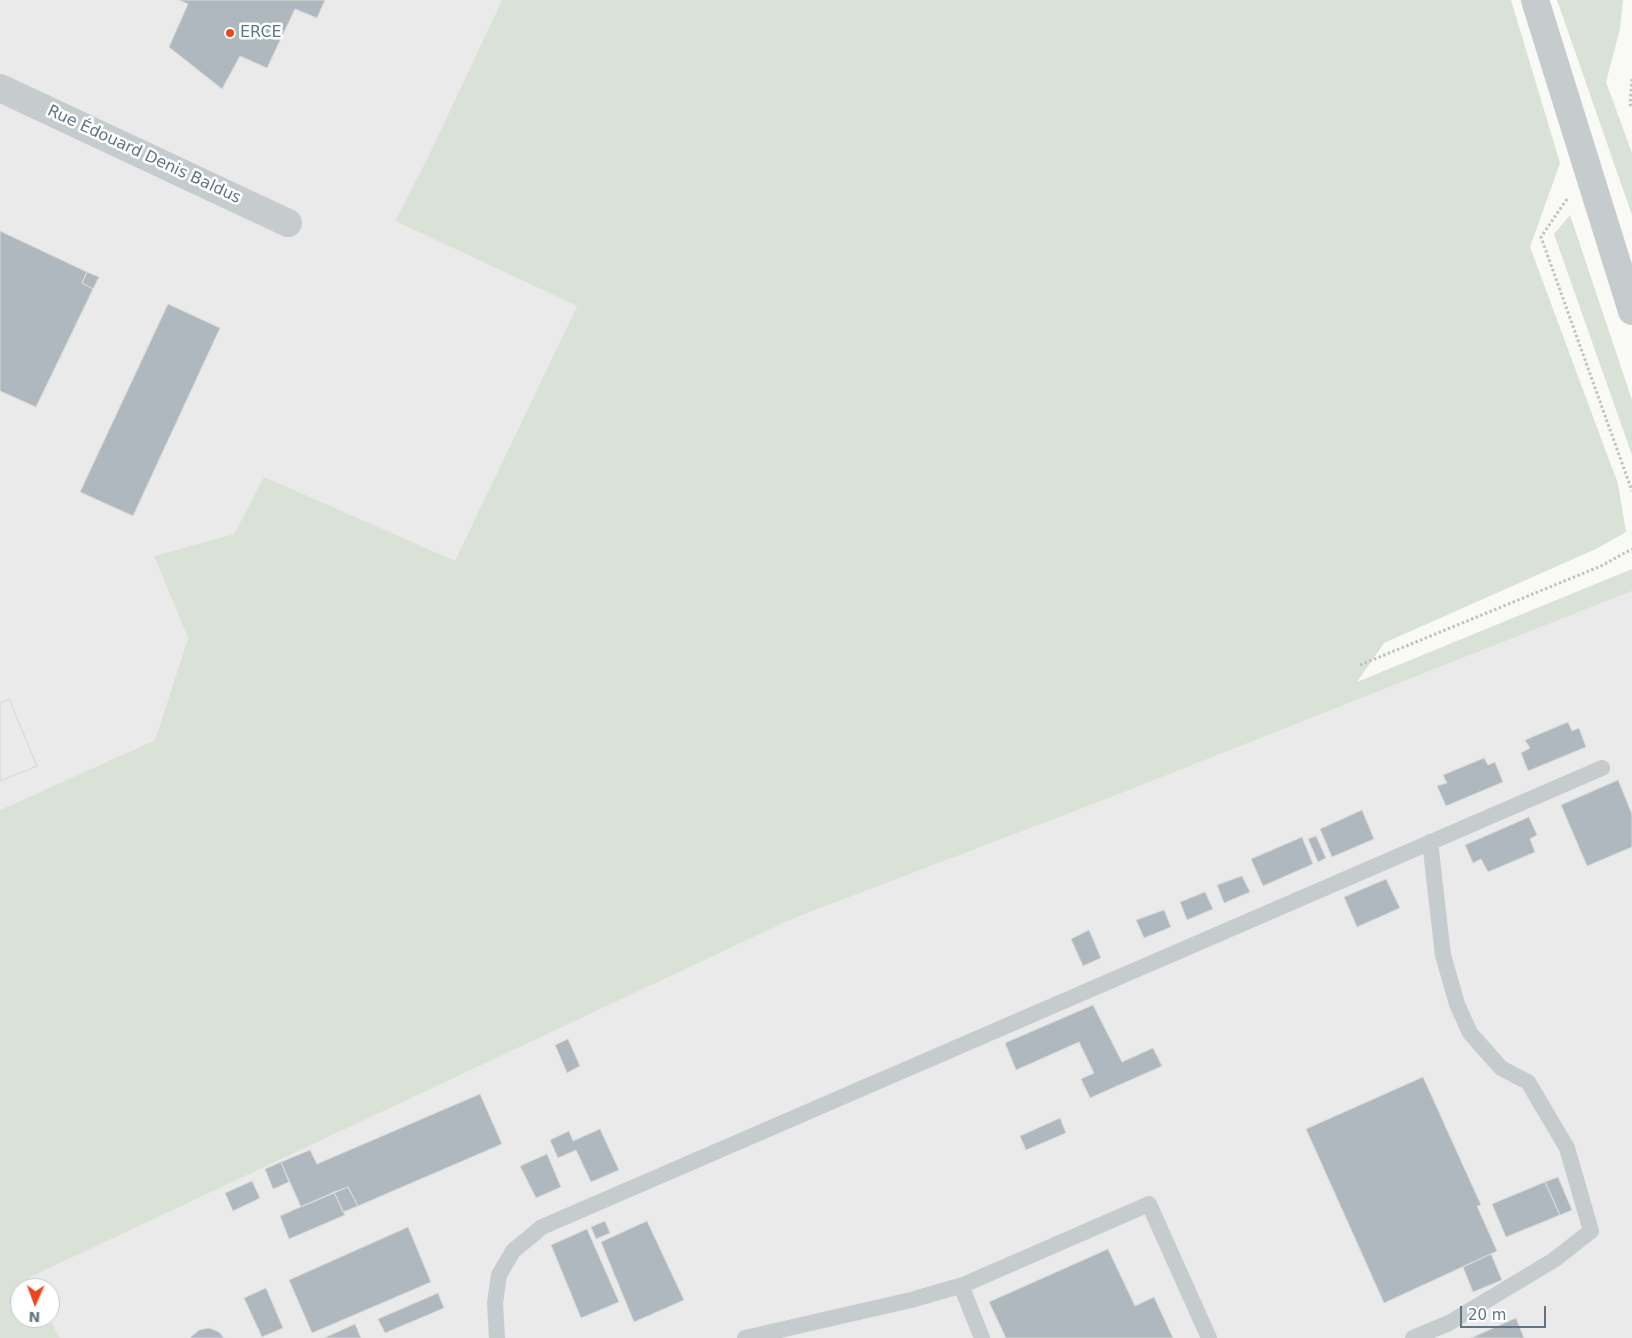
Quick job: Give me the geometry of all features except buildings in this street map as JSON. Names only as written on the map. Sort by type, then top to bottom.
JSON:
[{"type":"street","points":[[1536,0],[1632,311]]},
{"type":"street","name":"Rue Édouard Denis Baldus","points":[[0,88],[288,223]]},
{"type":"lane","points":[[497,1338],[494,1303],[499,1275],[514,1251],[542,1227],[1602,768]]},
{"type":"lane","points":[[1413,1338],[1449,1323],[1554,1260],[1591,1231],[1568,1148],[1528,1082],[1501,1068],[1470,1033],[1457,1004],[1443,955],[1430,842]]},
{"type":"lane","points":[[745,1338],[911,1300],[963,1285],[1149,1204],[1209,1338]]},
{"type":"lane","points":[[963,1285],[964,1293],[982,1338]]},
{"type":"path","points":[[1632,79],[1630,104],[1632,108]]},
{"type":"path","points":[[1588,167],[1541,237],[1632,491]]},
{"type":"path","points":[[1360,665],[1601,566],[1632,549]]},
{"type":"shaded area","points":[[0,0],[502,0],[427,159],[395,221],[577,306],[455,562],[264,478],[234,534],[154,556],[188,638],[155,740],[0,810]]},
{"type":"shaded area","points":[[502,0],[1511,0],[1560,163],[1530,247],[1618,484],[1626,532],[1598,548],[1384,643],[1357,682],[1632,569],[1632,591],[1104,800],[792,919],[28,1278],[10,1278],[10,1328],[54,1328],[60,1338],[0,1338],[0,810],[155,740],[188,638],[154,556],[234,534],[264,477],[455,561],[577,306],[395,221],[427,159]]},
{"type":"shaded area","points":[[1557,0],[1623,0],[1620,29],[1606,82],[1632,153],[1632,215]]},
{"type":"shaded area","points":[[1570,215],[1632,400],[1632,455],[1554,234]]},
{"type":"shaded area","points":[[1632,591],[1632,1338],[60,1338],[54,1328],[60,1328],[60,1278],[27,1278],[792,919],[1104,800]]},
{"type":"place","name":"ERCE","points":[[230,33]]}]
